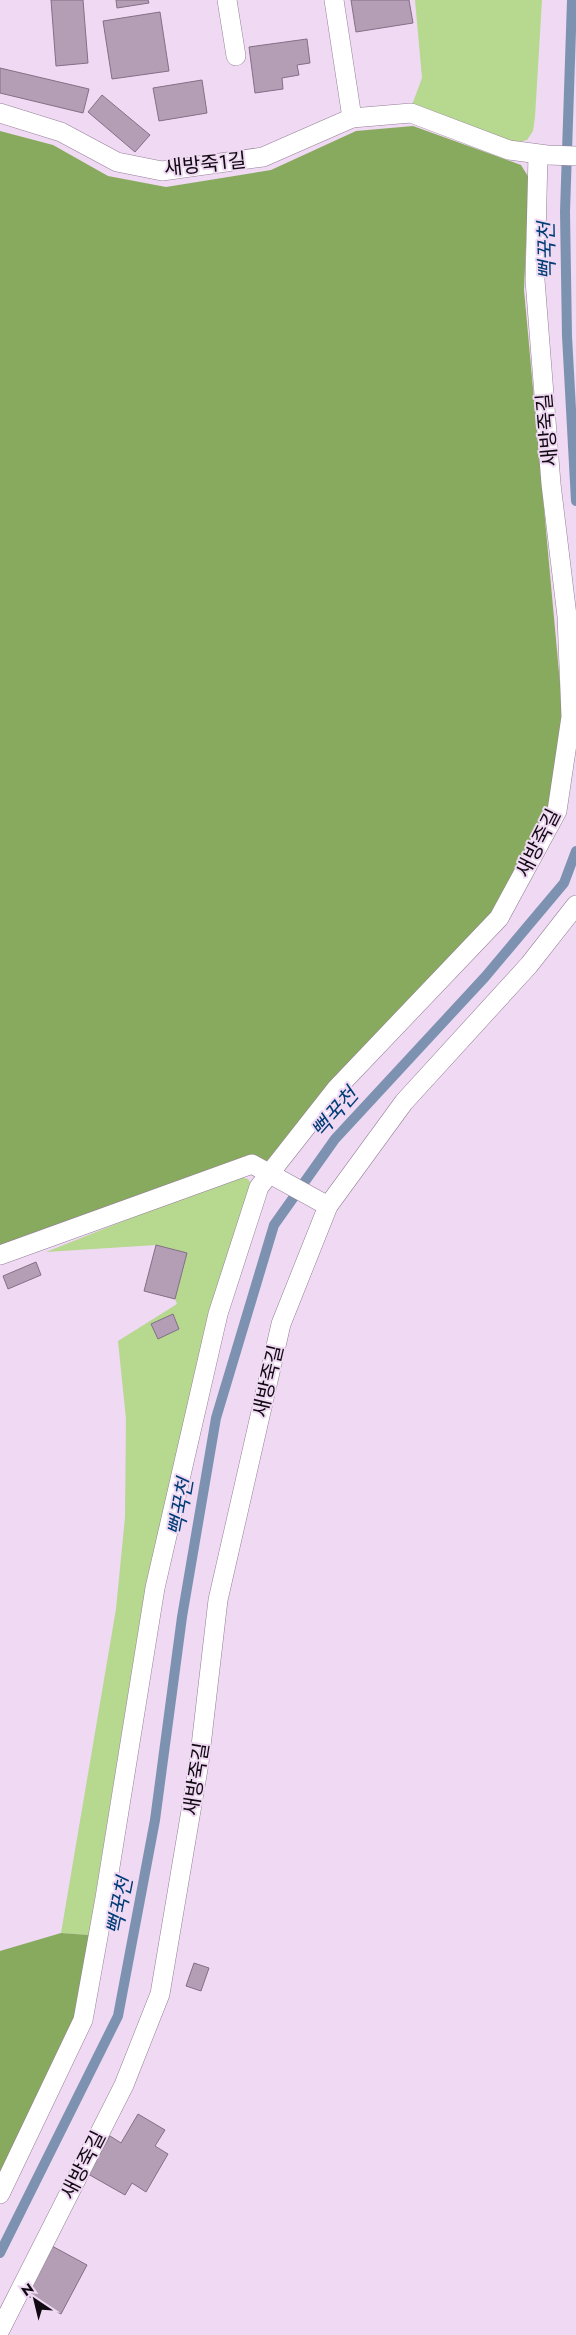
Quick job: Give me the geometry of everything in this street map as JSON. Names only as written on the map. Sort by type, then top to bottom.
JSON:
[{"type":"lane","points":[[228,0],[236,56]]},
{"type":"lane","points":[[334,0],[352,118]]},
{"type":"lane","name":"새방죽1길","points":[[0,113],[61,132],[118,162],[162,171],[263,157],[352,118],[411,113],[509,150],[542,155],[576,156]]},
{"type":"lane","name":"새방죽길","points":[[0,2194],[83,2020],[105,1898],[155,1588],[218,1314],[259,1187],[274,1174],[336,1088],[499,918],[557,811],[571,716],[567,616],[552,484],[535,280],[542,155]]},
{"type":"lane","name":"새방죽길","points":[[0,2330],[124,2085],[160,1994],[199,1763],[218,1600],[281,1324],[328,1206],[404,1102],[529,965],[576,905]]},
{"type":"lane","points":[[0,1255],[252,1164],[274,1174],[328,1206]]},
{"type":"green space","points":[[415,0],[542,0],[535,117],[533,131],[527,140],[513,144],[412,105],[422,78]]},
{"type":"green space","points":[[413,126],[521,165],[529,178],[524,290],[563,716],[549,807],[495,911],[269,1162],[252,1154],[0,1246],[0,131],[53,145],[108,176],[166,187],[271,170],[356,131]]},
{"type":"green space","points":[[240,1177],[248,1179],[251,1184],[144,1596],[89,1935],[61,1933],[116,1609],[125,1517],[126,1419],[118,1341],[177,1304],[175,1299],[144,1291],[156,1245],[46,1252],[226,1180]]},
{"type":"green space","points":[[61,1933],[89,1935],[75,2018],[0,2181],[0,1951]]},
{"type":"building","points":[[51,0],[83,0],[88,63],[56,66]]},
{"type":"building","points":[[116,0],[148,0],[149,3],[117,8]]},
{"type":"building","points":[[351,0],[409,0],[413,23],[356,32]]},
{"type":"building","points":[[160,12],[169,71],[112,79],[103,21]]},
{"type":"building","points":[[307,39],[310,63],[297,65],[299,75],[282,78],[283,89],[255,93],[249,47]]},
{"type":"building","points":[[0,68],[89,89],[83,113],[0,93]]},
{"type":"building","points":[[202,80],[207,113],[159,121],[153,88]]},
{"type":"building","points":[[102,95],[150,135],[135,152],[88,112]]},
{"type":"building","points":[[156,1245],[187,1253],[175,1299],[144,1291]]},
{"type":"building","points":[[36,1262],[41,1275],[8,1289],[3,1276]]},
{"type":"building","points":[[173,1314],[179,1329],[158,1339],[151,1324]]},
{"type":"building","points":[[194,1963],[209,1968],[201,1991],[186,1986]]},
{"type":"building","points":[[138,2114],[165,2130],[155,2146],[168,2154],[146,2192],[132,2183],[125,2195],[88,2174],[110,2136],[121,2143]]},
{"type":"building","points":[[52,2246],[87,2265],[61,2314],[26,2295]]},
{"type":"waterway","name":"뻑꾹천","points":[[572,0],[565,212],[567,336],[576,501]]},
{"type":"waterway","name":"뻑꾹천","points":[[0,2253],[118,2016],[155,1820],[182,1617],[216,1418],[274,1225],[335,1139],[485,977],[564,883],[576,851]]}]
